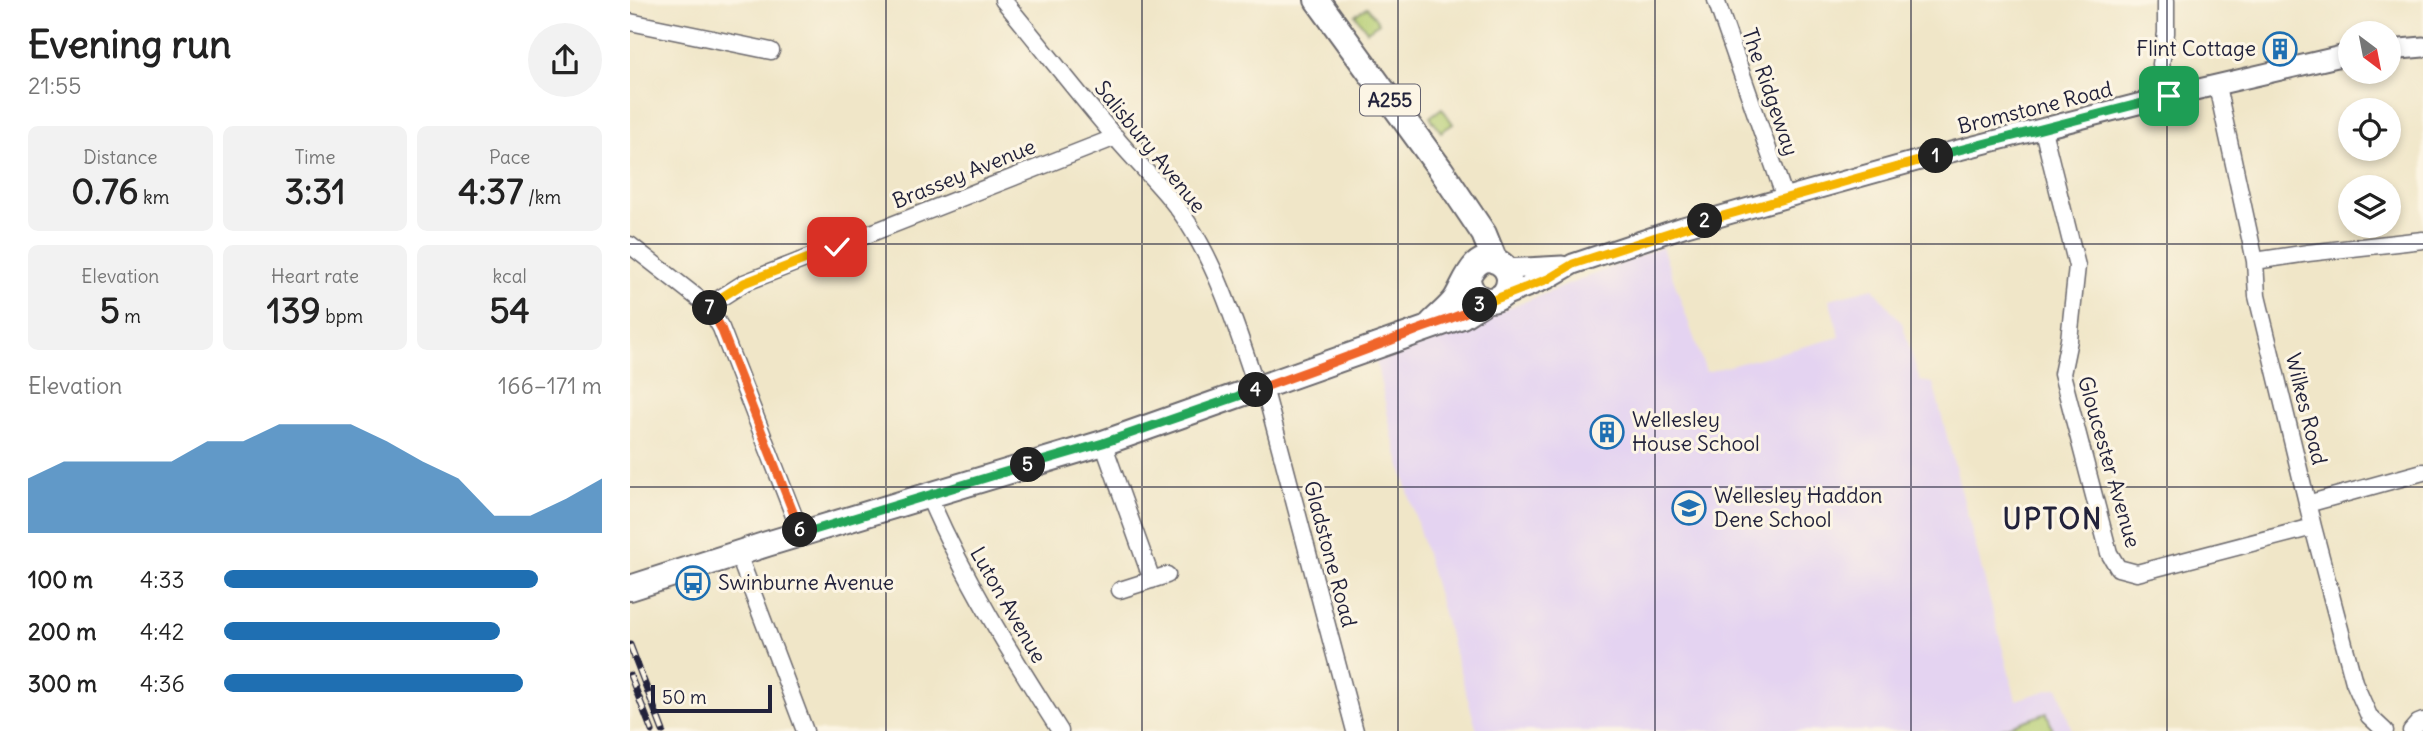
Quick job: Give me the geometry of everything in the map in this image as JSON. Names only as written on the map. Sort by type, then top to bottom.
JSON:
[{"type":"main road","name":"A255","points":[[1317,0],[1441,170],[1484,234],[1486,268],[1471,290],[1481,299],[1493,299]]},
{"type":"main road","points":[[632,587],[1103,443],[1258,381],[1347,358],[1462,316],[1507,288],[1508,275],[1486,268],[1429,326]]},
{"type":"street","name":"Salisbury Avenue","points":[[1003,0],[1116,137],[1157,182],[1188,223],[1215,271],[1258,381]]},
{"type":"street","name":"The Ridgeway","points":[[1716,0],[1785,198]]},
{"type":"street","points":[[2166,0],[2166,33],[2161,64],[2169,96]]},
{"type":"street","points":[[630,22],[771,51]]},
{"type":"street","points":[[2401,49],[2423,47]]},
{"type":"street","name":"Bromstone Road","points":[[1486,268],[1541,269],[1573,264],[1683,227],[1920,160],[2169,96],[2338,57]]},
{"type":"street","name":"Wilkes Road","points":[[2217,86],[2255,261],[2257,296],[2307,504],[2354,682],[2369,716],[2385,731]]},
{"type":"street","name":"Gloucester Avenue","points":[[2043,130],[2077,266],[2069,340],[2062,374],[2109,553],[2118,568],[2137,573],[2313,527]]},
{"type":"street","name":"Brassey Avenue","points":[[708,306],[744,283],[1116,137]]},
{"type":"street","points":[[2255,261],[2423,240]]},
{"type":"street","points":[[630,245],[708,306],[721,328],[801,534]]},
{"type":"street","name":"Bromstone Road","points":[[1493,299],[1548,279],[1573,264]]},
{"type":"street","name":"Gladstone Road","points":[[1258,381],[1354,731]]},
{"type":"street","points":[[1103,443],[1159,578],[1120,590]]},
{"type":"street","points":[[2307,504],[2423,472]]},
{"type":"street","name":"Luton Avenue","points":[[928,495],[952,549],[997,632],[1059,731]]},
{"type":"street","points":[[738,554],[805,731]]},
{"type":"street","points":[[2411,731],[2423,721]]},
{"type":"shaded area","name":"Wellesley Haddon Dene School","points":[[1662,247],[1706,372],[1840,337],[1829,299],[1873,288],[1902,323],[1920,381],[1933,383],[2016,700],[2058,687],[2072,731],[1477,731],[1393,439],[1376,361]]},
{"type":"green space","points":[[1367,7],[1379,23],[1367,31],[1355,15]]},
{"type":"green space","points":[[1442,108],[1453,124],[1441,132],[1430,117]]},
{"type":"green space","points":[[2047,713],[2053,731],[1995,731]]},
{"type":"railway","points":[[630,645],[663,731]]},
{"type":"railway","points":[[630,675],[652,731]]},
{"type":"place","name":"Flint Cottage","points":[[2280,49]]},
{"type":"place","name":"Wellesley House School","points":[[1607,432]]},
{"type":"place","name":"Wellesley Haddon Dene School","points":[[1689,508]]},
{"type":"place","name":"Swinburne Avenue","points":[[693,583]]},
{"type":"district","name":"UPTON","points":[[2053,519]]},
{"type":"route","points":[[837,247],[744,283],[708,306],[721,328],[801,534],[1103,443],[1257,390],[1462,316],[1487,300],[1548,279],[1573,264],[1683,227],[1920,160],[2112,113],[2169,96]]}]
